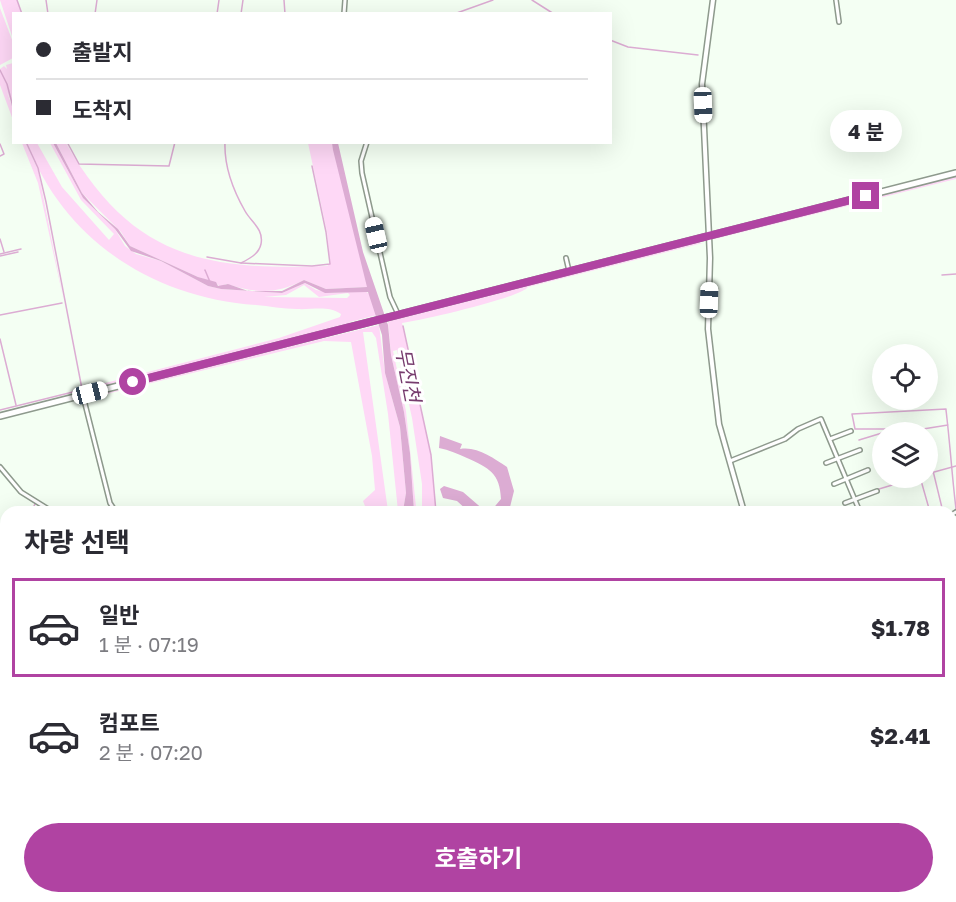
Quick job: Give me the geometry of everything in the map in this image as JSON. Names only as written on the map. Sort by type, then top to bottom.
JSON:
[{"type":"main road","points":[[713,0],[702,84],[708,236],[708,329],[719,424],[742,506]]},
{"type":"main road","points":[[0,416],[956,173]]},
{"type":"street","points":[[836,0],[839,22]]},
{"type":"street","points":[[366,144],[361,161],[362,173],[396,315]]},
{"type":"street","points":[[566,258],[569,271]]},
{"type":"street","points":[[83,394],[108,497],[113,506]]},
{"type":"street","points":[[730,461],[785,439],[793,431],[821,419],[858,506]]},
{"type":"street","points":[[830,439],[852,431]]},
{"type":"street","points":[[826,463],[860,450]]},
{"type":"street","points":[[0,467],[21,492],[43,506]]},
{"type":"street","points":[[834,484],[868,470]]},
{"type":"street","points":[[845,503],[877,491]]},
{"type":"shaded area","points":[[0,0],[17,0],[22,12],[12,12],[12,36]]},
{"type":"shaded area","points":[[0,8],[12,40],[12,59],[0,65]]},
{"type":"shaded area","points":[[12,63],[12,103],[6,90],[12,105],[12,117],[0,85],[0,71],[8,85],[0,69],[4,66],[7,69],[6,65]]},
{"type":"shaded area","points":[[22,144],[26,144],[38,170],[64,302],[38,183]]},
{"type":"shaded area","points":[[27,144],[38,144],[62,187],[109,240],[114,234],[81,200],[51,144],[54,144],[83,198],[115,229],[125,246],[136,254],[161,261],[208,286],[221,289],[282,293],[305,283],[316,290],[333,293],[365,291],[371,295],[377,315],[350,322],[350,325],[83,393],[86,388],[279,338],[340,317],[341,314],[325,309],[287,309],[218,300],[182,290],[148,276],[117,258],[89,235],[64,208],[43,178]],"holes":[[[304,285],[319,297],[348,293],[350,295],[347,298],[264,297],[286,295]]]},
{"type":"shaded area","points":[[54,144],[57,144],[82,193],[98,212],[118,229],[130,246],[198,277],[216,282],[218,286],[228,284],[247,291],[208,286],[161,261],[131,251],[115,229],[83,198]]},
{"type":"shaded area","points":[[57,144],[67,144],[91,181],[117,211],[145,233],[175,249],[208,259],[243,265],[327,266],[330,263],[327,232],[308,144],[332,144],[368,287],[326,289],[304,280],[284,288],[265,291],[226,284],[220,287],[216,283],[130,246],[121,232],[82,193]]},
{"type":"shaded area","points":[[332,144],[338,144],[363,252],[388,325],[391,355],[404,412],[410,453],[414,506],[404,506],[406,493],[400,427],[385,373],[382,335],[368,292],[325,293],[305,283],[282,293],[252,291],[282,291],[304,280],[326,289],[367,287],[333,150]]},
{"type":"shaded area","points":[[956,176],[956,179],[715,239],[718,236]]},
{"type":"shaded area","points":[[703,243],[528,287],[507,297],[468,308],[402,323],[431,455],[436,506],[422,506],[422,484],[412,418],[397,350],[393,351],[406,411],[416,506],[414,506],[404,412],[391,355],[388,322],[410,314]]},
{"type":"shaded area","points":[[379,325],[385,373],[400,427],[406,493],[404,506],[397,506],[388,414],[376,338],[372,332],[363,332],[387,506],[365,506],[363,501],[375,490],[372,456],[351,342],[324,341],[86,399],[85,396]]},
{"type":"shaded area","points":[[440,436],[462,444],[460,449],[479,451],[507,467],[514,491],[510,506],[495,506],[501,499],[496,477],[492,473],[475,462],[439,448]]},
{"type":"shaded area","points":[[444,486],[463,492],[479,506],[462,506],[457,501],[443,498],[440,489]]},
{"type":"waterway","points":[[17,0],[21,12]]},
{"type":"waterway","points":[[46,0],[48,12]]},
{"type":"waterway","points":[[95,12],[97,0]]},
{"type":"waterway","points":[[217,12],[219,0]]},
{"type":"waterway","points":[[241,12],[243,0]]},
{"type":"waterway","points":[[284,0],[285,12]]},
{"type":"waterway","points":[[460,12],[493,0]]},
{"type":"waterway","points":[[532,0],[551,12]]},
{"type":"waterway","points":[[612,41],[628,47],[698,55]]},
{"type":"waterway","points":[[0,70],[7,84],[12,103]]},
{"type":"waterway","points":[[0,144],[4,154],[0,156]]},
{"type":"waterway","points":[[27,144],[38,168],[46,202],[82,389]]},
{"type":"waterway","points":[[68,144],[79,164],[169,166],[174,144]]},
{"type":"waterway","points":[[207,257],[241,263],[256,253],[261,244],[261,234],[245,211],[233,186],[226,160],[225,144]]},
{"type":"waterway","points":[[241,263],[312,266],[330,264],[326,232],[312,166]]},
{"type":"waterway","points":[[0,239],[4,252]]},
{"type":"waterway","points":[[0,254],[21,249]]},
{"type":"waterway","points":[[0,256],[18,252]]},
{"type":"waterway","points":[[205,270],[210,282]]},
{"type":"waterway","points":[[942,275],[956,274]]},
{"type":"waterway","points":[[0,315],[62,303]]},
{"type":"waterway","name":"무진천","points":[[403,326],[431,455],[435,506]]},
{"type":"waterway","points":[[0,339],[16,405]]},
{"type":"waterway","points":[[0,410],[81,390]]},
{"type":"waterway","points":[[946,409],[947,425],[923,429],[855,429],[852,414],[946,409]]},
{"type":"waterway","points":[[947,425],[956,506]]},
{"type":"waterway","points":[[859,440],[872,436]]},
{"type":"waterway","points":[[938,471],[956,466]]},
{"type":"waterway","points":[[923,488],[928,506]]},
{"type":"waterway","points":[[937,488],[942,506]]},
{"type":"route","points":[[133,382],[866,196]]}]
